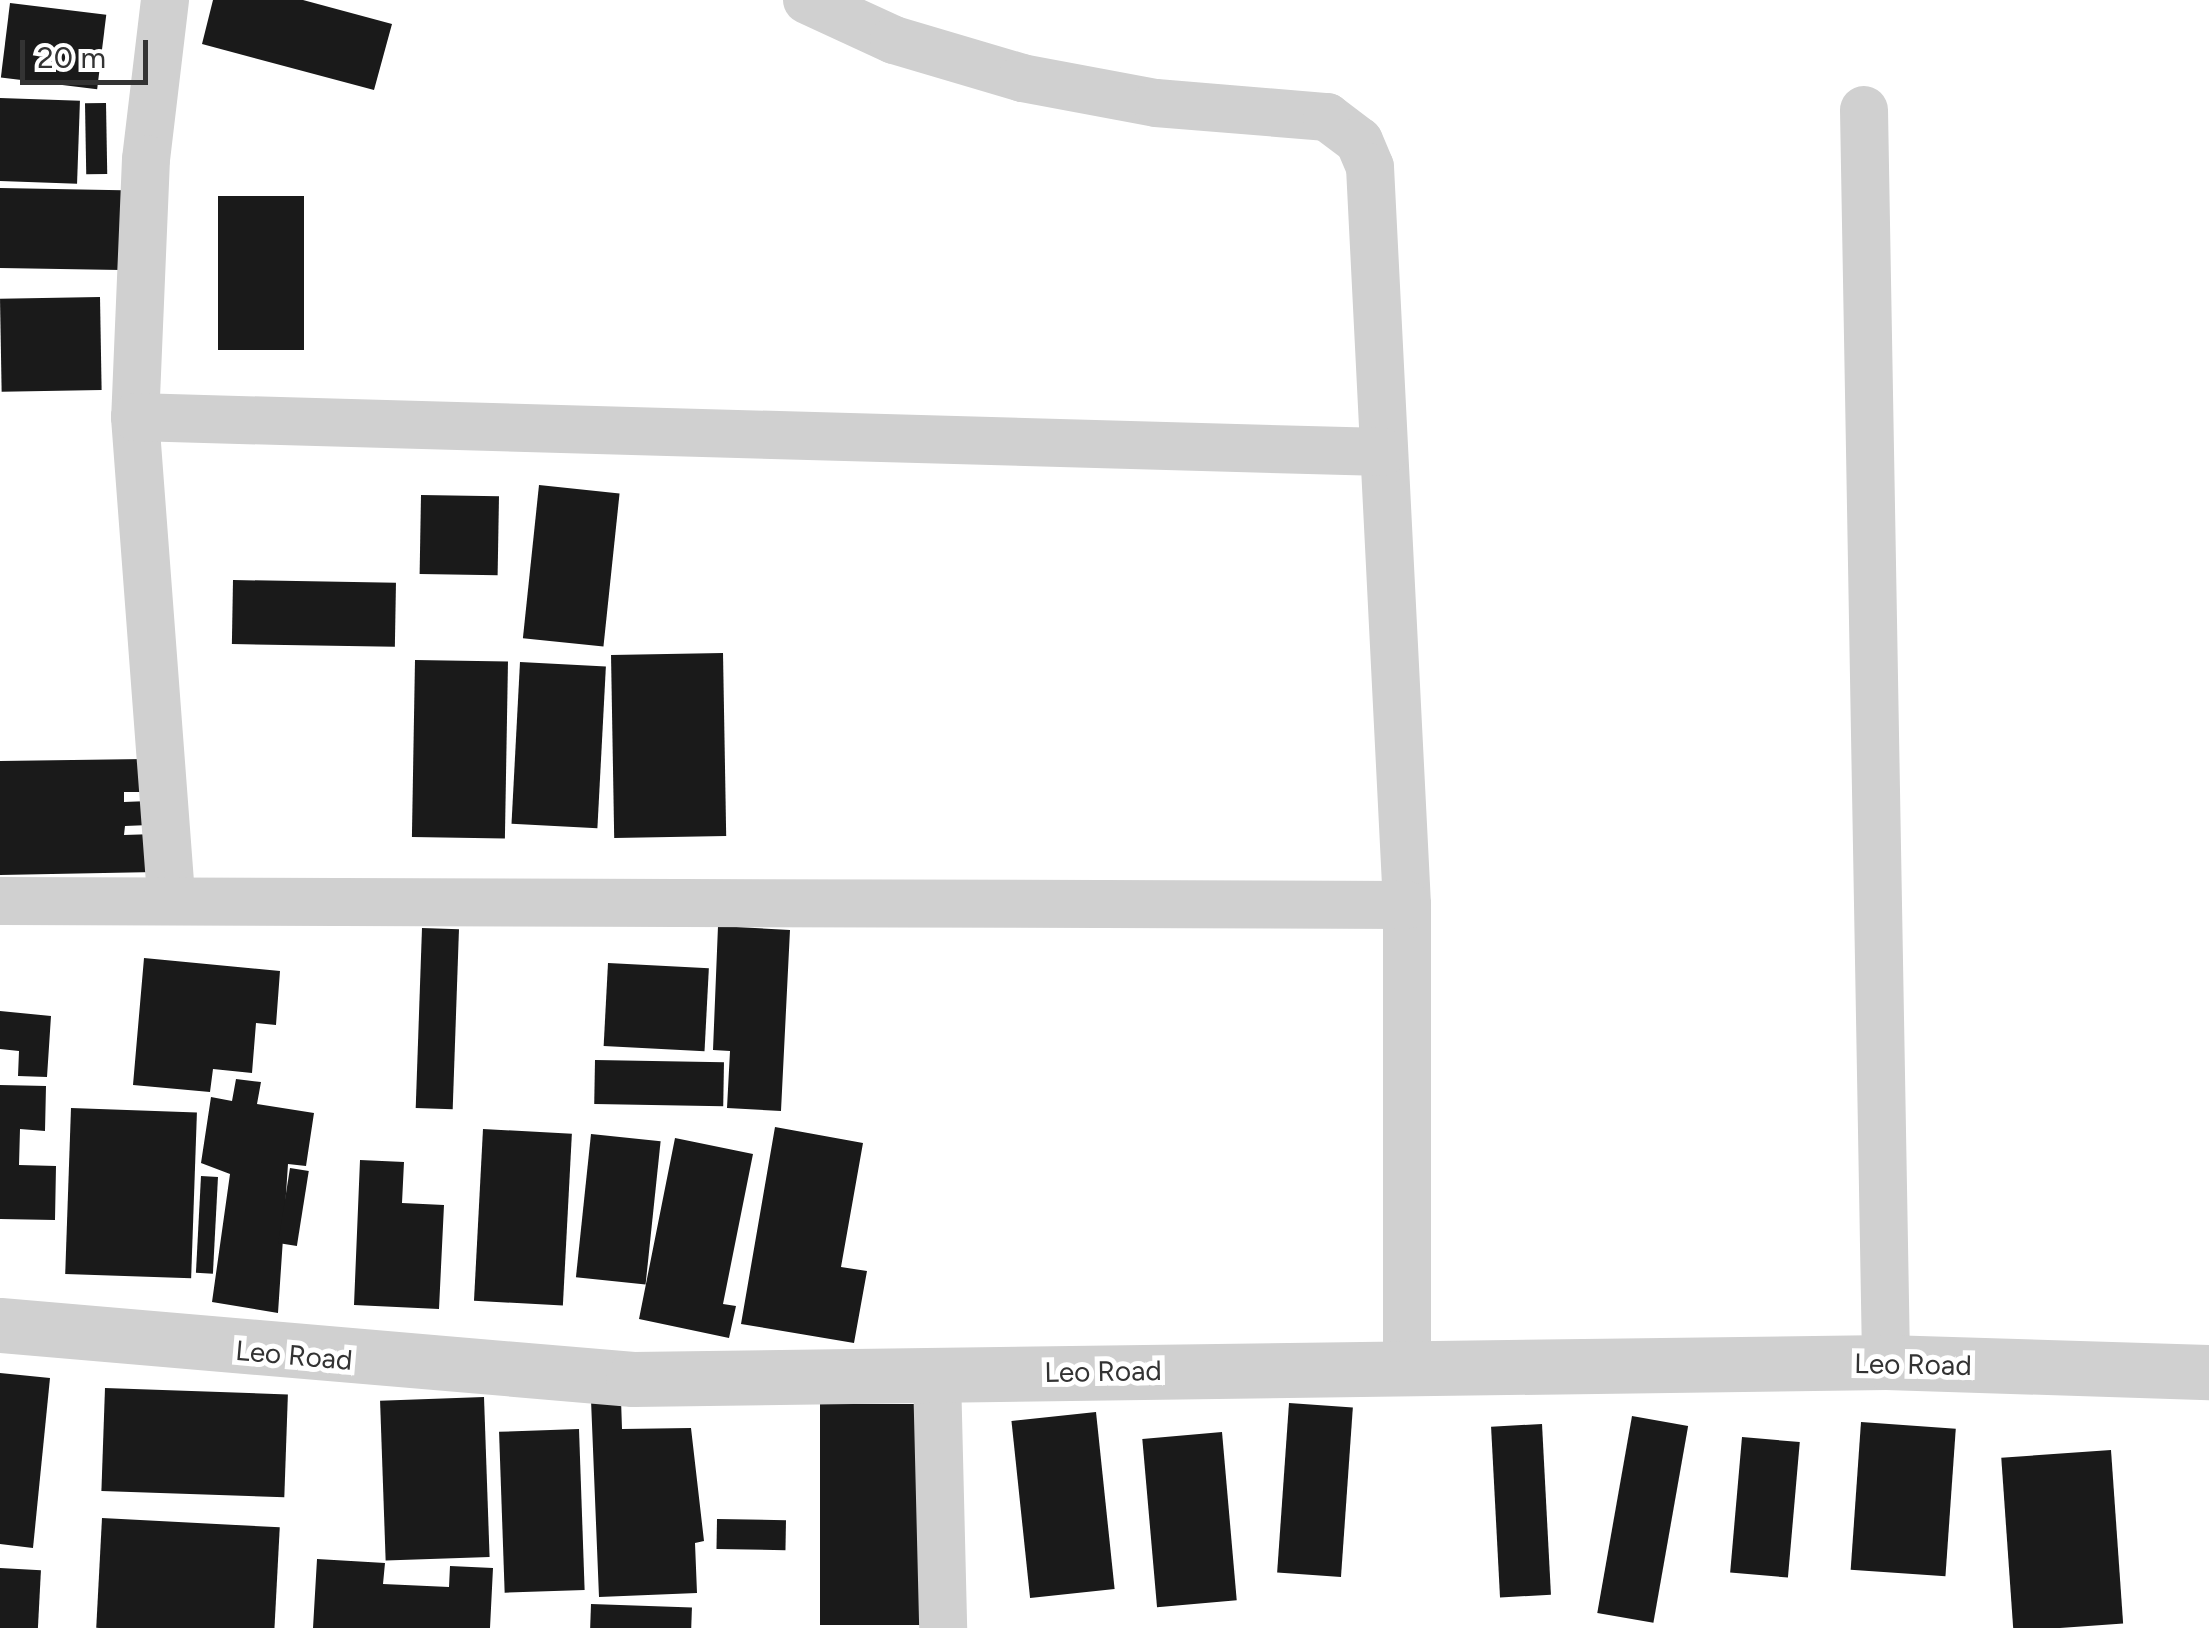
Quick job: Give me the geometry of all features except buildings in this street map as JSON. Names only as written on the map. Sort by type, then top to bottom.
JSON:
[{"type":"street","points":[[165,0],[146,160],[135,418],[171,902]]},
{"type":"street","points":[[807,0],[894,40],[1022,78],[1344,123],[1370,167],[1408,905],[1407,1366]]},
{"type":"street","points":[[1864,110],[1886,1362]]},
{"type":"street","points":[[135,418],[1384,452]]},
{"type":"street","points":[[0,902],[1408,905]]},
{"type":"street","name":"Leo Road","points":[[0,1325],[633,1379],[1886,1362],[2209,1372]]},
{"type":"street","points":[[937,1374],[943,1628]]}]
